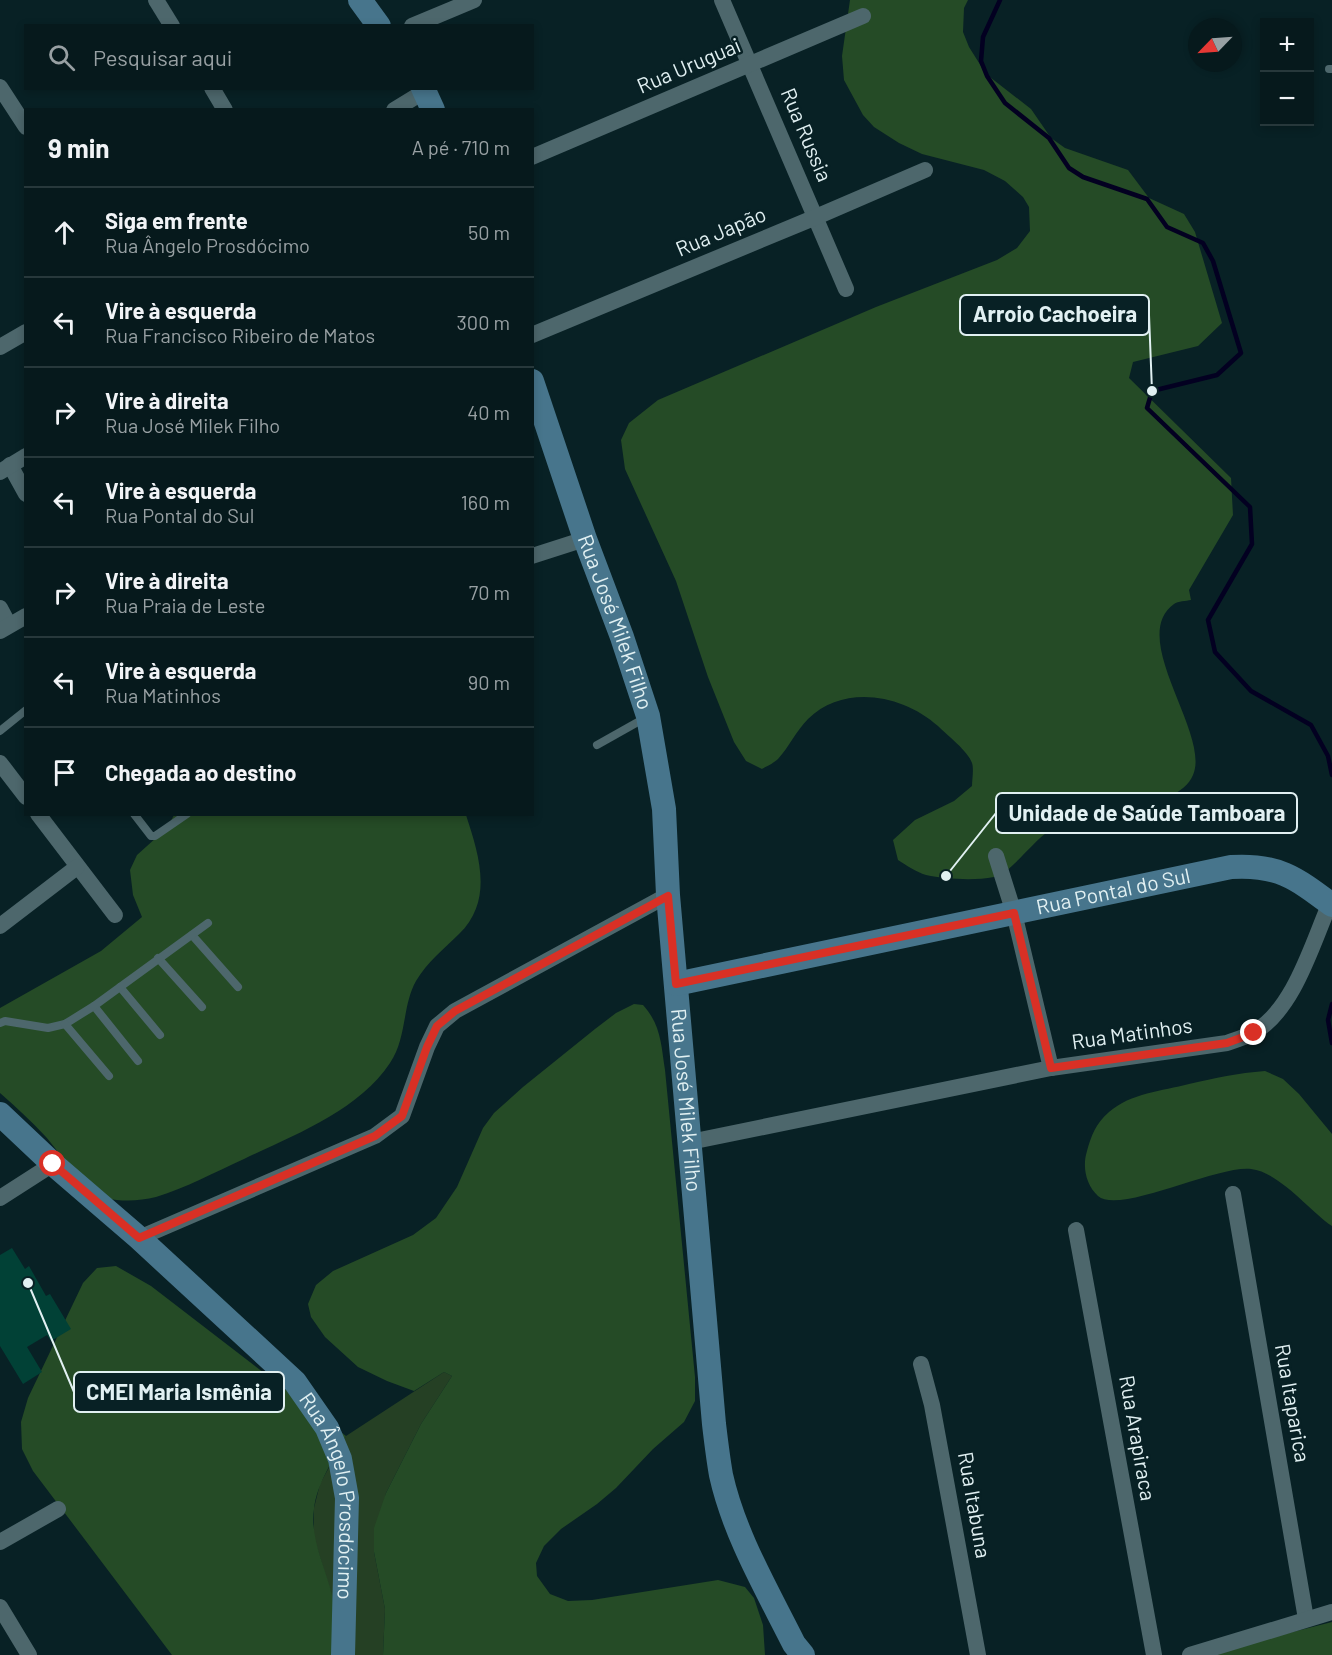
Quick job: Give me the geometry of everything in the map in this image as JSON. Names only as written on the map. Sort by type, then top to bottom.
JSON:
[{"type":"street","points":[[156,0],[171,24]]},
{"type":"street","points":[[360,0],[378,24]]},
{"type":"street","points":[[417,24],[474,0]]},
{"type":"street","name":"Rua Russia","points":[[722,0],[846,289]]},
{"type":"street","name":"Rua Uruguai","points":[[534,156],[863,16]]},
{"type":"street","points":[[0,87],[24,124]]},
{"type":"street","points":[[213,90],[224,108]]},
{"type":"street","points":[[399,108],[427,96]]},
{"type":"street","name":"Rua Japão","points":[[534,334],[925,170]]},
{"type":"street","points":[[0,347],[24,333]]},
{"type":"street","name":"Rua José Milek Filho","points":[[534,387],[585,540],[622,637],[648,716],[664,809],[668,896],[714,1425],[722,1476],[735,1519],[754,1564],[798,1651]]},
{"type":"street","points":[[24,457],[5,469],[24,492]]},
{"type":"street","points":[[534,555],[585,540]]},
{"type":"street","points":[[0,608],[4,628],[24,617]]},
{"type":"street","points":[[2,769],[24,795]]},
{"type":"street","points":[[39,816],[115,915]]},
{"type":"street","points":[[996,856],[1014,913],[1051,1068]]},
{"type":"street","points":[[0,926],[77,867]]},
{"type":"street","name":"Rua Pontal do Sul","points":[[676,984],[1231,867],[1272,868],[1291,877],[1331,904]]},
{"type":"street","points":[[139,1238],[375,1136],[402,1116],[437,1026],[455,1011],[668,896]]},
{"type":"street","name":"Rua Matinhos","points":[[690,1142],[1051,1068],[1227,1043],[1254,1033],[1275,1015],[1296,983],[1331,904]]},
{"type":"street","name":"Rua Ângelo Prosdócimo","points":[[0,1114],[295,1382],[327,1428],[340,1459],[347,1498],[343,1655]]},
{"type":"street","points":[[0,1197],[53,1164]]},
{"type":"street","name":"Rua Itaparica","points":[[1233,1194],[1306,1619]]},
{"type":"street","name":"Rua Arapiraca","points":[[1076,1230],[1154,1655]]},
{"type":"street","name":"Rua Itabuna","points":[[921,1364],[932,1405],[978,1655]]},
{"type":"street","points":[[0,1542],[58,1509]]},
{"type":"street","points":[[0,1607],[29,1655]]},
{"type":"street","points":[[1190,1655],[1332,1612]]},
{"type":"lane","points":[[0,731],[24,712]]},
{"type":"lane","points":[[597,745],[648,716]]},
{"type":"lane","points":[[136,816],[151,836],[155,836],[184,816]]},
{"type":"lane","points":[[0,1023],[5,1021],[48,1028],[65,1024],[208,923]]},
{"type":"lane","points":[[192,935],[238,987]]},
{"type":"lane","points":[[158,958],[202,1007]]},
{"type":"lane","points":[[120,987],[160,1035]]},
{"type":"lane","points":[[93,1006],[138,1061]]},
{"type":"lane","points":[[65,1024],[109,1076]]},
{"type":"green space","points":[[850,0],[968,0],[964,8],[963,32],[969,47],[986,74],[1031,109],[1051,138],[1065,148],[1128,170],[1149,198],[1184,214],[1195,232],[1222,323],[1198,346],[1133,362],[1129,378],[1231,478],[1233,515],[1189,590],[1191,600],[1174,604],[1162,619],[1160,639],[1164,662],[1191,736],[1195,757],[1193,775],[1184,787],[1169,797],[1150,804],[1084,818],[1049,831],[1007,870],[994,877],[969,879],[926,875],[898,860],[893,840],[915,820],[954,801],[972,786],[973,771],[970,758],[957,743],[924,715],[908,707],[874,697],[856,697],[839,701],[823,708],[808,719],[775,762],[762,769],[746,761],[734,742],[708,677],[676,581],[625,469],[621,440],[629,423],[658,400],[876,307],[997,260],[1017,248],[1030,231],[1029,207],[1023,197],[1005,181],[984,170],[922,154],[874,127],[863,115],[844,80],[842,56]]},
{"type":"green space","points":[[173,816],[466,816],[479,861],[480,892],[477,907],[470,921],[420,974],[408,1001],[402,1033],[395,1053],[377,1080],[361,1095],[304,1131],[200,1180],[156,1197],[112,1199],[98,1195],[90,1188],[46,1137],[0,1093],[0,1008],[101,951],[142,917],[133,895],[130,870],[137,855],[167,828]]},
{"type":"green space","points":[[634,1004],[643,1005],[657,1028],[665,1070],[695,1377],[695,1401],[684,1422],[653,1449],[616,1488],[561,1529],[544,1546],[536,1563],[537,1576],[550,1594],[568,1601],[592,1600],[718,1580],[745,1587],[754,1598],[763,1625],[765,1655],[383,1655],[385,1609],[374,1552],[374,1528],[386,1493],[421,1424],[452,1376],[444,1372],[414,1391],[358,1367],[325,1337],[311,1317],[308,1304],[316,1285],[333,1271],[413,1235],[436,1218],[457,1187],[483,1128],[494,1113],[595,1029],[616,1013]]},
{"type":"green space","points":[[1265,1071],[1283,1079],[1299,1094],[1332,1134],[1332,1226],[1283,1184],[1262,1172],[1251,1169],[1216,1174],[1126,1199],[1109,1200],[1094,1192],[1086,1175],[1087,1151],[1097,1125],[1109,1112],[1127,1101],[1158,1091],[1227,1076]]},
{"type":"green space","points":[[116,1266],[151,1286],[346,1436],[319,1490],[313,1520],[316,1542],[332,1595],[333,1655],[172,1655],[33,1471],[22,1449],[21,1422],[28,1398],[83,1283],[97,1268]]},
{"type":"green space","points":[[444,1372],[452,1376],[421,1424],[386,1493],[374,1552],[385,1609],[383,1655],[333,1655],[331,1593],[314,1538],[314,1508],[320,1484],[346,1436]]},
{"type":"green space","points":[[1332,1622],[1332,1655],[1203,1655]]},
{"type":"building","points":[[12,1248],[25,1269],[29,1266],[46,1296],[50,1294],[71,1329],[51,1341],[47,1335],[27,1347],[42,1372],[23,1384],[0,1346],[0,1255]]},
{"type":"waterway","points":[[1000,0],[983,37],[981,61],[987,76],[1005,103],[1049,138],[1069,168],[1083,177],[1147,199],[1167,227],[1203,243],[1213,261],[1241,353],[1217,375],[1152,391],[1147,408],[1250,507],[1252,544],[1208,620],[1215,652],[1251,691],[1311,725],[1328,756],[1332,775]]},
{"type":"waterway","points":[[1332,1004],[1328,1020],[1332,1043]]},
{"type":"place","name":"Arroio Cachoeira","points":[[1152,391]]},
{"type":"place","name":"Unidade de Saúde Tamboara","points":[[946,876]]},
{"type":"place","name":"CMEI Maria Ismênia","points":[[28,1283]]},
{"type":"route","points":[[53,1164],[139,1238],[375,1136],[402,1116],[437,1026],[455,1011],[668,896],[676,984],[1014,913],[1051,1068],[1227,1043],[1254,1033]]}]
